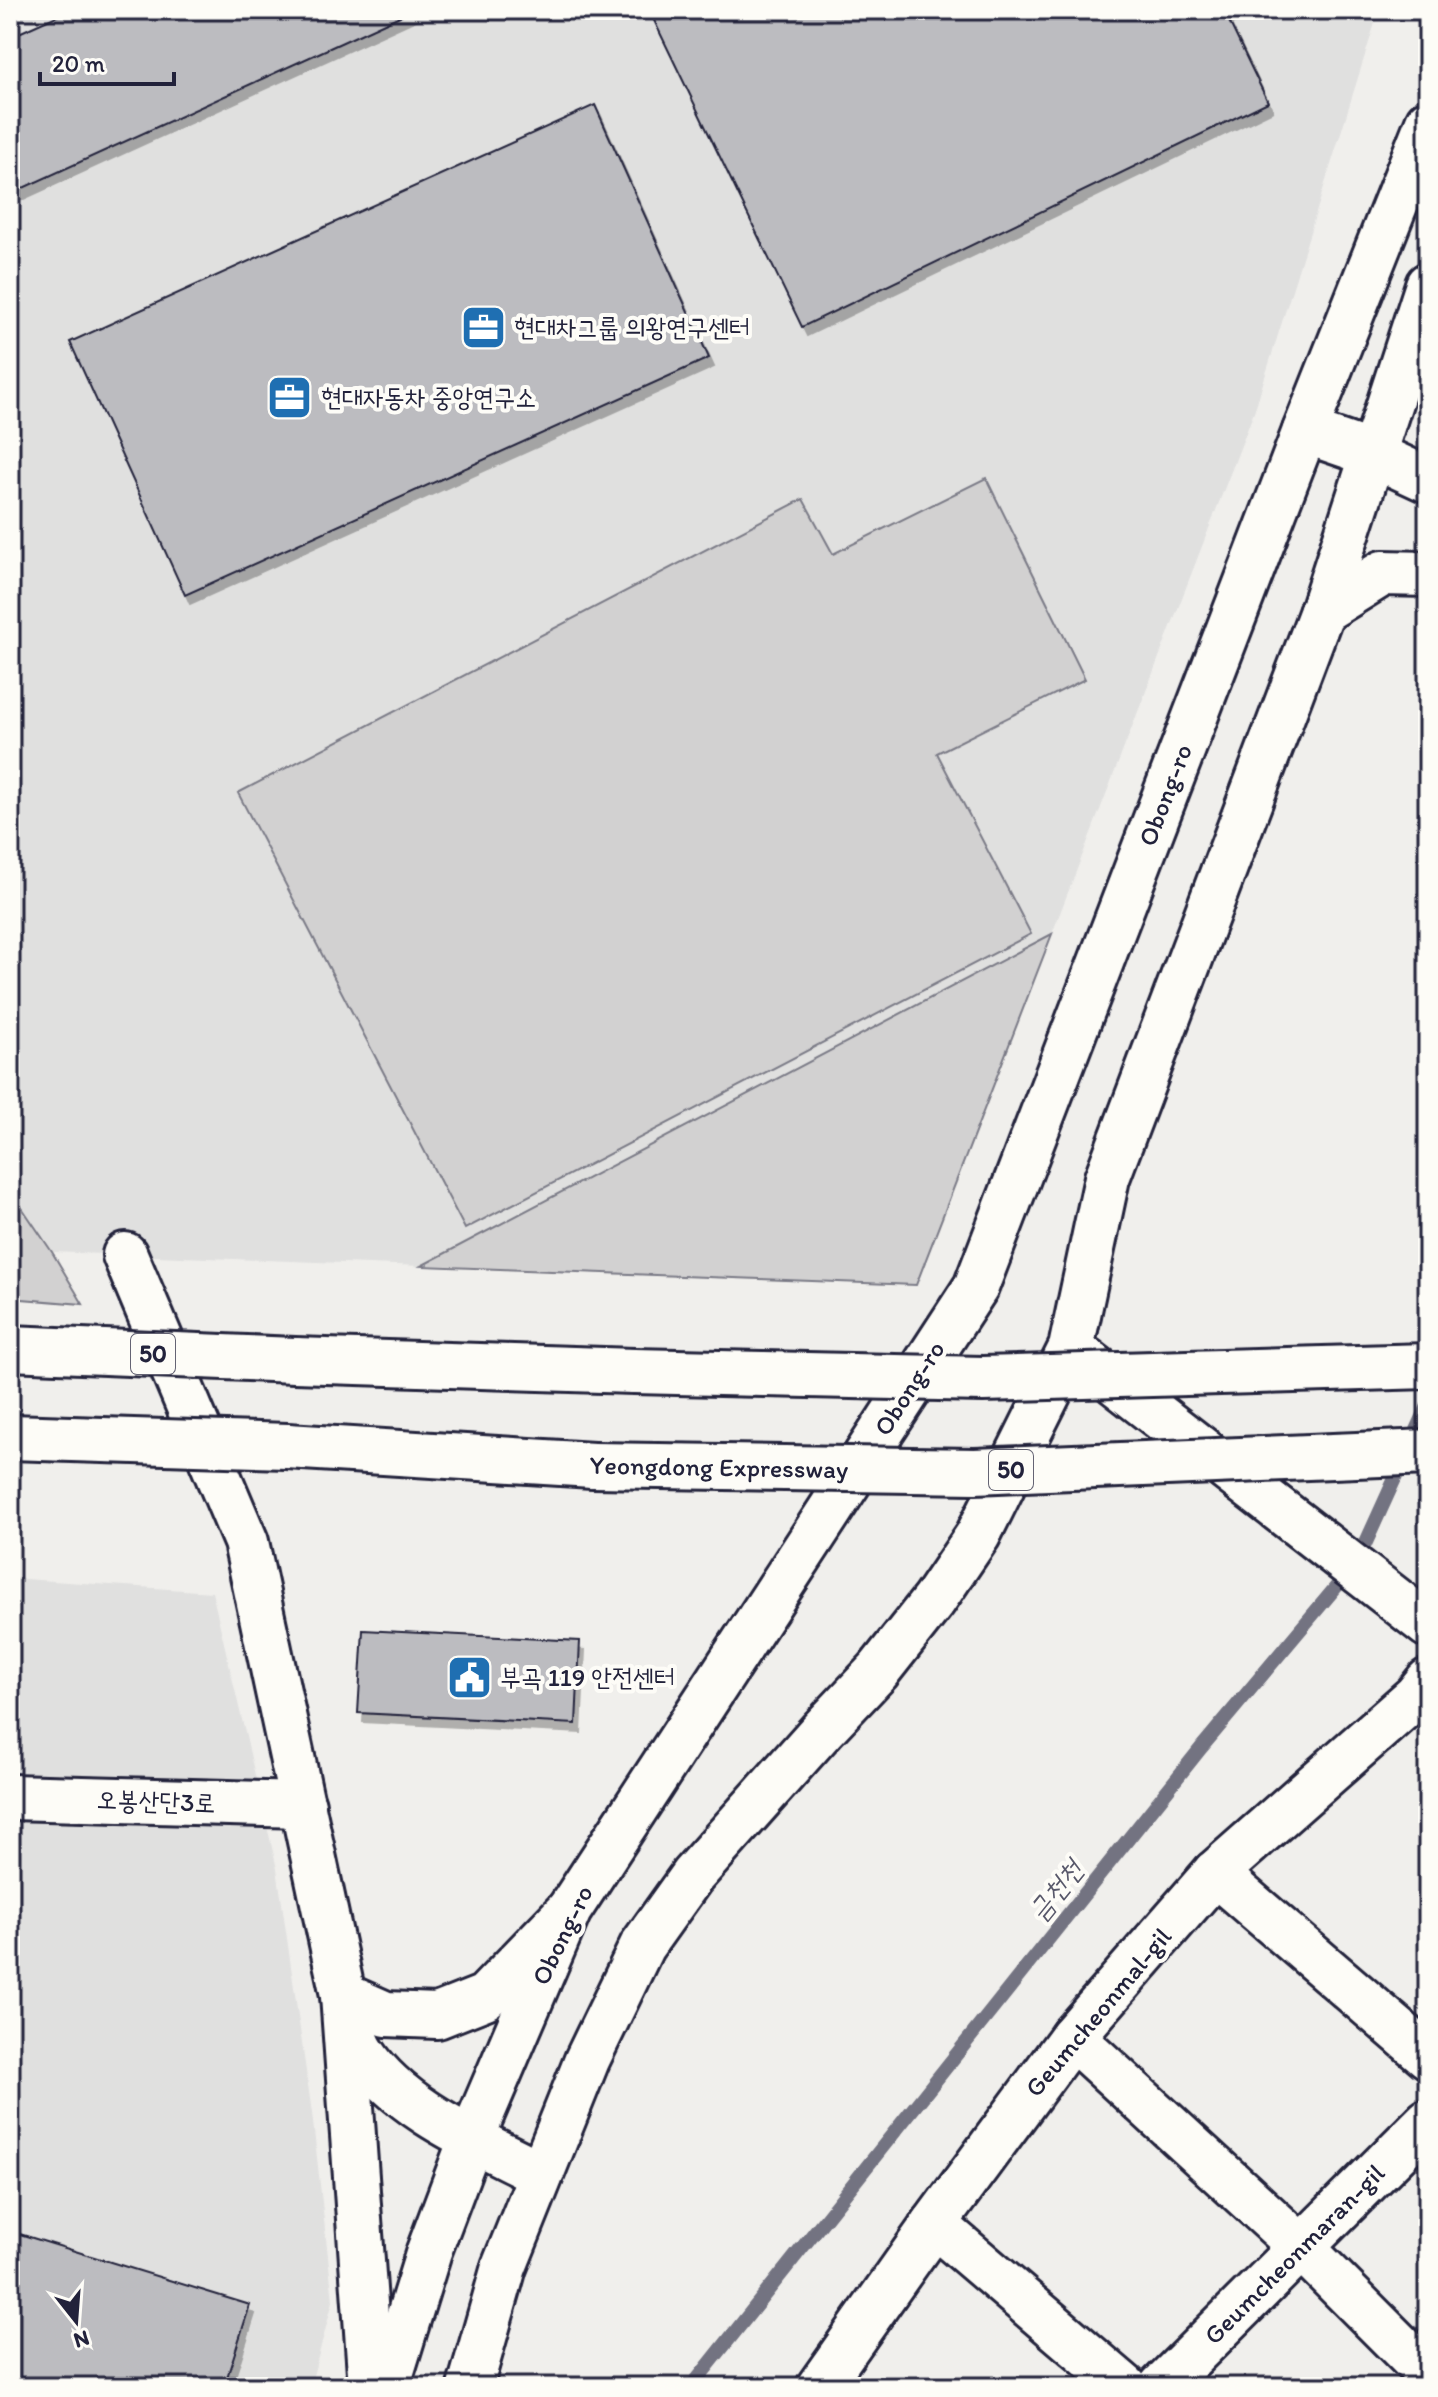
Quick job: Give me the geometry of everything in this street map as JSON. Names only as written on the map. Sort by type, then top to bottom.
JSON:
[{"type":"main road","name":"Obong-ro","points":[[387,2387],[429,2251],[472,2137],[569,1910],[976,1287],[1305,431],[1428,122]]},
{"type":"main road","points":[[470,2387],[504,2267],[587,2060],[642,1946],[692,1876],[878,1671],[934,1600],[978,1535],[1071,1348],[1107,1178],[1322,611],[1372,454],[1425,306]]},
{"type":"main road","points":[[1305,431],[1372,454],[1428,480]]},
{"type":"main road","points":[[1372,454],[1428,459]]},
{"type":"main road","points":[[1322,611],[1383,573],[1428,574]]},
{"type":"main road","points":[[125,1255],[246,1542],[343,1995],[362,2052],[391,2085],[436,2119],[541,2174]]},
{"type":"main road","name":"50","points":[[10,1348],[634,1371],[983,1379],[1428,1366]]},
{"type":"main road","points":[[1071,1348],[1428,1625]]},
{"type":"main road","name":"Yeongdong Expressway","points":[[10,1437],[287,1446],[593,1465],[975,1471],[1428,1452]]},
{"type":"main road","name":"Geumcheonmal-gil","points":[[819,2387],[1072,2037],[1215,1873],[1424,1695]]},
{"type":"main road","name":"오봉산단3로","points":[[10,1797],[303,1805]]},
{"type":"main road","points":[[1215,1873],[1428,2056]]},
{"type":"main road","points":[[343,1995],[386,2014],[437,2016],[485,1997],[569,1910]]},
{"type":"main road","points":[[343,1995],[371,2387]]},
{"type":"main road","points":[[1072,2037],[1301,2247],[1428,2374]]},
{"type":"main road","name":"Geumcheonmaran-gil","points":[[1161,2387],[1428,2121]]},
{"type":"main road","points":[[934,2224],[1125,2387]]},
{"type":"shaded area","points":[[10,10],[1379,10],[1254,412],[916,1285],[52,1252],[10,1190]]},
{"type":"shaded area","points":[[986,478],[1085,679],[937,753],[1031,934],[465,1229],[238,793],[803,499],[833,554]]},
{"type":"shaded area","points":[[1052,934],[916,1285],[421,1266]]},
{"type":"shaded area","points":[[10,1190],[52,1252],[83,1304],[10,1298]]},
{"type":"shaded area","points":[[10,1578],[212,1592],[277,1869],[312,2113],[333,2301],[310,2387],[10,2387]]},
{"type":"building","points":[[70,10],[413,10],[10,194],[10,37]]},
{"type":"building","points":[[649,10],[1236,10],[1226,15],[1268,102],[802,327]]},
{"type":"building","points":[[595,105],[709,358],[185,595],[70,342]]},
{"type":"building","name":"부곡 119 안전센터","points":[[363,1630],[580,1641],[576,1724],[358,1713]]},
{"type":"building","points":[[10,2231],[250,2305],[224,2387],[10,2387]]},
{"type":"waterway","name":"금천천","points":[[691,2387],[1201,1748],[1357,1562],[1428,1406]]},
{"type":"place","name":"현대차그룹 의왕연구센터","points":[[483,327]]},
{"type":"place","name":"현대자동차 중앙연구소","points":[[290,397]]},
{"type":"place","name":"부곡 119 안전센터","points":[[469,1677]]}]
